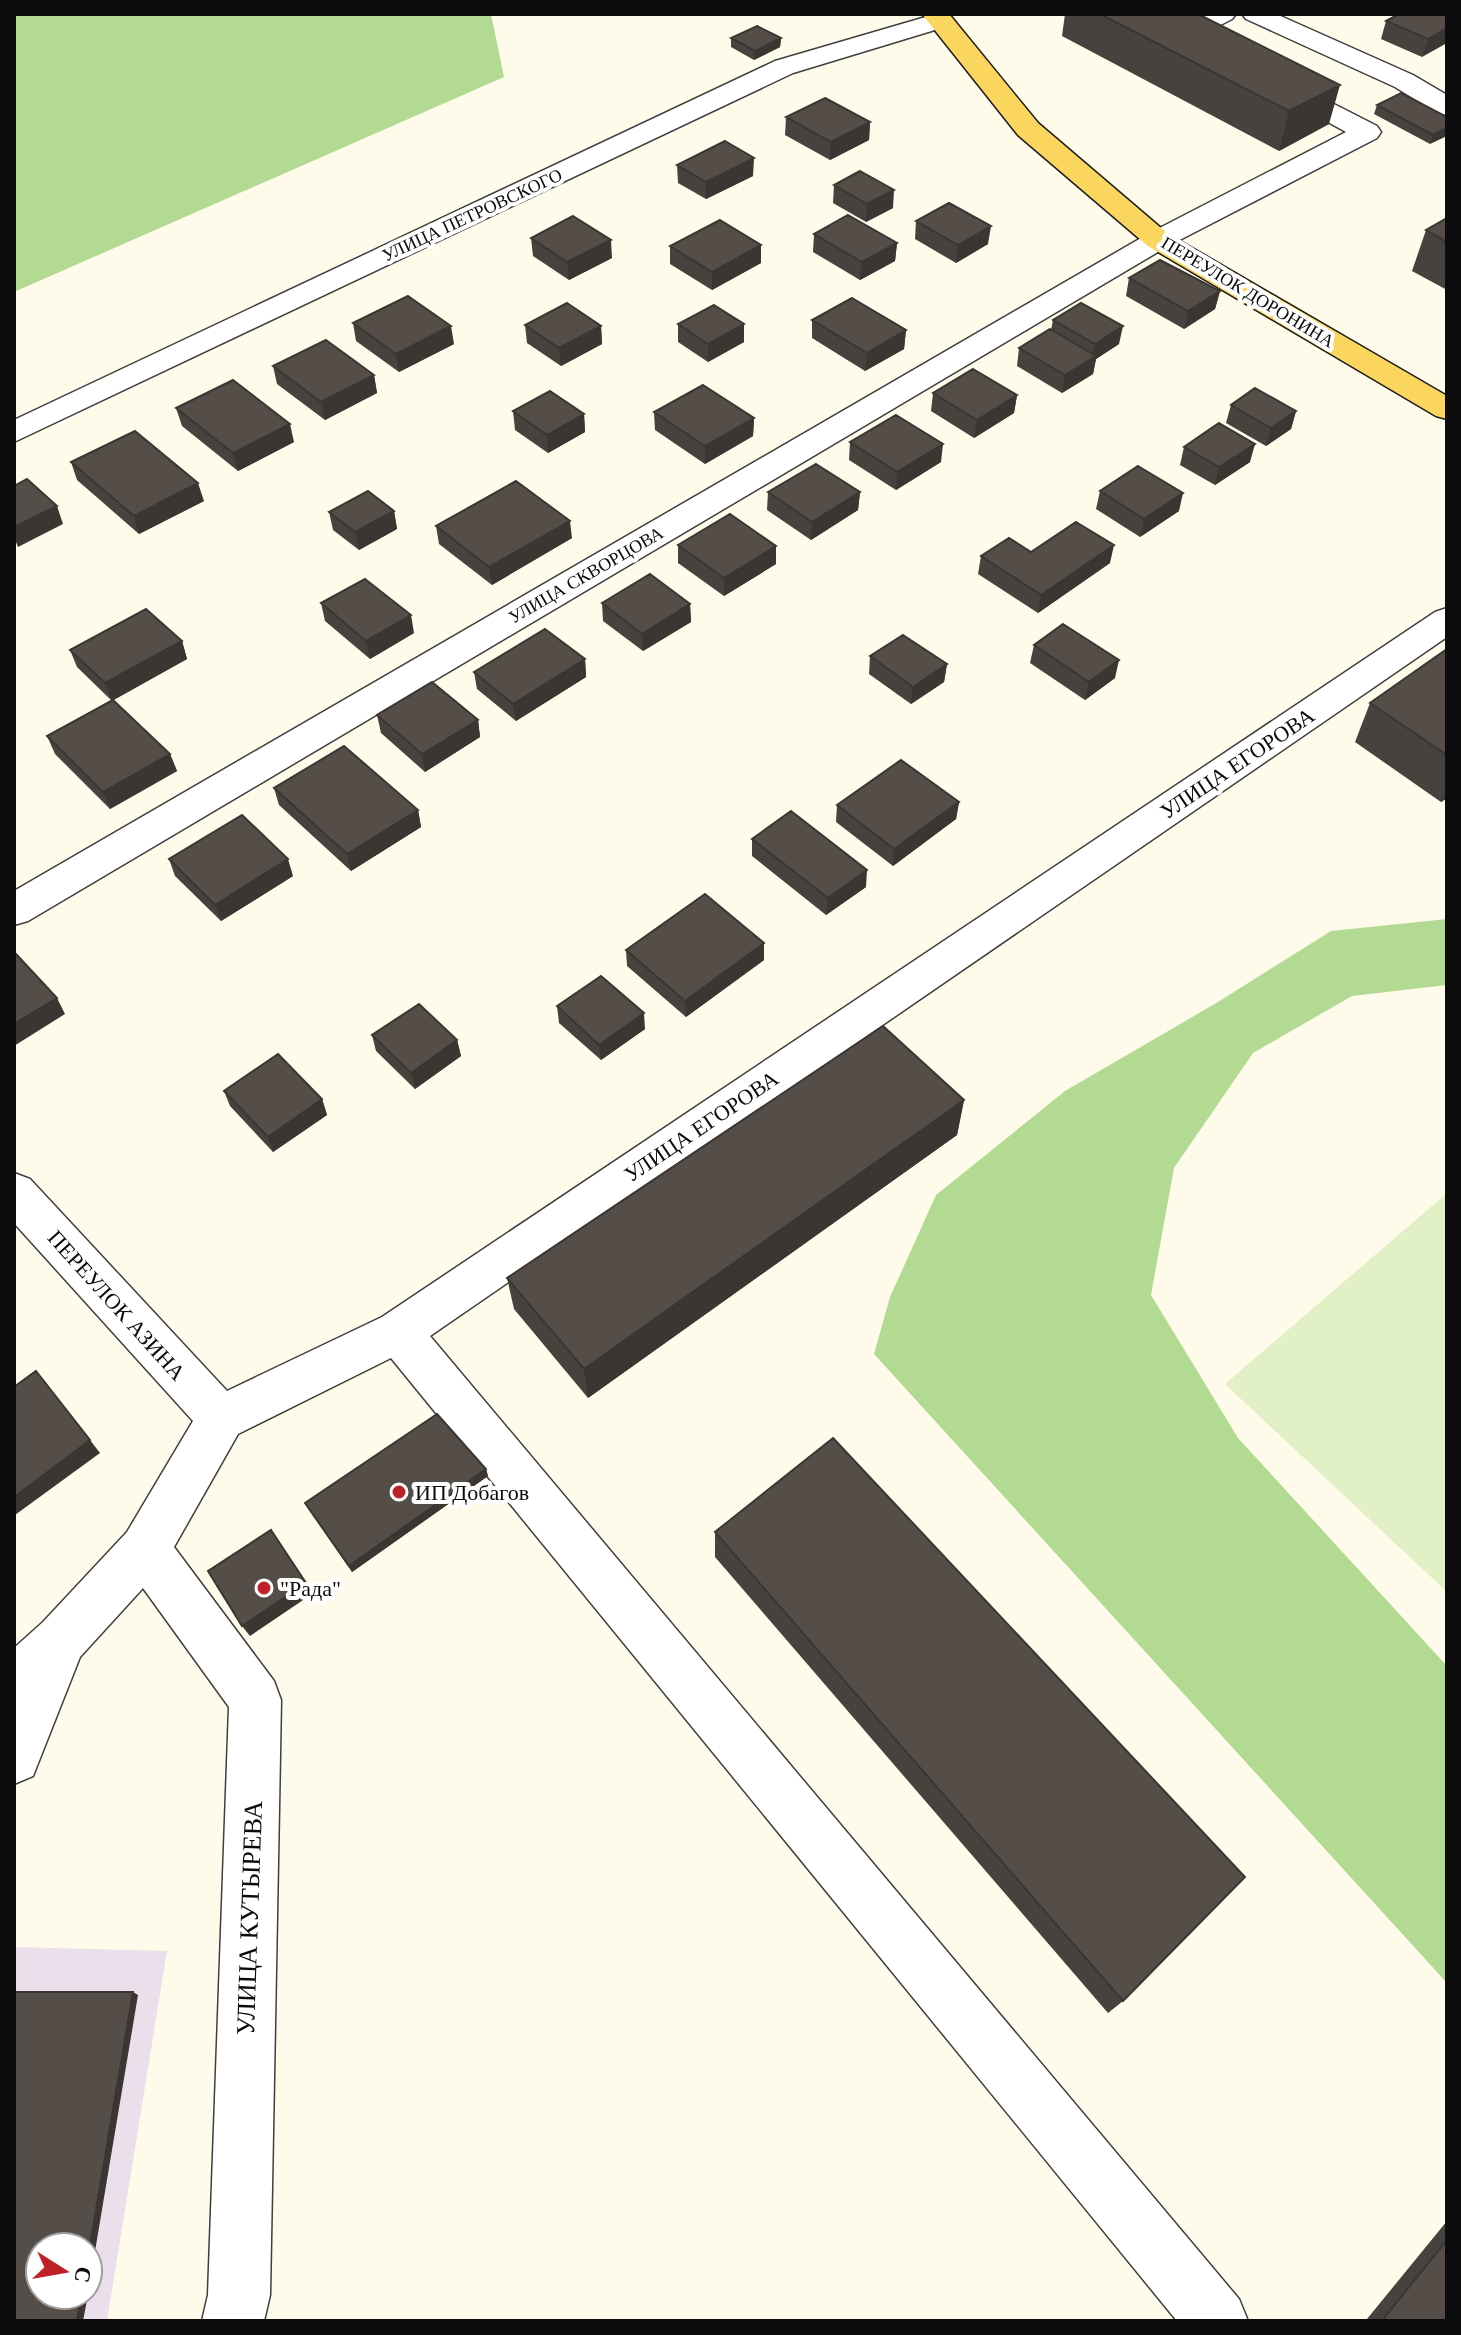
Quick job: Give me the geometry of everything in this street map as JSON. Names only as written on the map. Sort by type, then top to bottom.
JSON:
[{"type":"main road","name":"ПЕРЕУЛОК ДОРОНИНА","points":[[937,18],[1028,129],[1158,240],[1447,409]]},
{"type":"street","points":[[1223,14],[1185,33],[1227,56]]},
{"type":"street","points":[[1255,14],[1404,81],[1447,107]]},
{"type":"street","name":"УЛИЦА ПЕТРОВСКОГО","points":[[14,432],[784,67],[937,18]]},
{"type":"street","name":"УЛИЦА СКВОРЦОВА","points":[[14,910],[1158,240],[1367,132],[1255,71]]},
{"type":"street","name":"УЛИЦА ЕГОРОВА","points":[[221,1418],[398,1332],[1447,620]]},
{"type":"street","name":"ПЕРЕУЛОК АЗИНА","points":[[14,1192],[221,1418]]},
{"type":"street","points":[[398,1332],[1217,2321]]},
{"type":"street","points":[[14,1683],[61,1640],[145,1549],[221,1418]]},
{"type":"street","name":"УЛИЦА КУТЫРЕВА","points":[[145,1549],[255,1700],[239,2295],[233,2321]]},
{"type":"street","points":[[14,1757],[61,1640]]},
{"type":"shaded area","points":[[14,1947],[167,1951],[107,2321],[14,2321]]},
{"type":"green space","points":[[14,14],[491,14],[504,77],[14,292]]},
{"type":"green space","points":[[1447,919],[1447,985],[1352,996],[1253,1053],[1174,1168],[1151,1295],[1238,1438],[1447,1666],[1447,1983],[874,1354],[890,1297],[936,1195],[1065,1091],[1218,1002],[1331,931]]},
{"type":"green space","points":[[1447,1193],[1447,1592],[1225,1384]]},
{"type":"building","points":[[1100,14],[1198,14],[1340,85],[1289,111]]},
{"type":"building","points":[[1399,14],[1443,14],[1447,16],[1447,28],[1428,39],[1386,21]]},
{"type":"building","points":[[757,26],[781,38],[755,51],[731,38]]},
{"type":"building","points":[[1401,93],[1447,117],[1447,128],[1433,135],[1377,105]]},
{"type":"building","points":[[825,98],[870,122],[831,142],[786,117]]},
{"type":"building","points":[[725,141],[754,158],[706,182],[677,165]]},
{"type":"building","points":[[860,171],[894,190],[867,204],[834,185]]},
{"type":"building","points":[[949,203],[991,226],[958,245],[916,221]]},
{"type":"building","points":[[848,215],[897,243],[862,262],[814,234]]},
{"type":"building","points":[[573,216],[611,240],[567,262],[531,238]]},
{"type":"building","points":[[1447,218],[1447,242],[1426,230]]},
{"type":"building","points":[[720,220],[761,245],[712,272],[670,246]]},
{"type":"building","points":[[1160,260],[1220,291],[1188,311],[1129,278]]},
{"type":"building","points":[[408,296],[451,326],[396,354],[353,323]]},
{"type":"building","points":[[852,298],[906,330],[867,353],[812,320]]},
{"type":"building","points":[[567,303],[601,326],[559,348],[525,325]]},
{"type":"building","points":[[1081,303],[1123,326],[1095,344],[1053,320]]},
{"type":"building","points":[[714,305],[744,324],[708,344],[678,324]]},
{"type":"building","points":[[1050,329],[1096,356],[1065,375],[1019,348]]},
{"type":"building","points":[[326,340],[374,375],[321,402],[273,366]]},
{"type":"building","points":[[973,369],[1017,395],[977,420],[933,393]]},
{"type":"building","points":[[233,380],[290,424],[233,453],[176,408]]},
{"type":"building","points":[[703,385],[754,418],[705,446],[654,412]]},
{"type":"building","points":[[1255,388],[1296,411],[1271,428],[1231,405]]},
{"type":"building","points":[[550,391],[584,414],[547,435],[513,411]]},
{"type":"building","points":[[896,415],[943,444],[897,472],[850,442]]},
{"type":"building","points":[[1219,423],[1255,444],[1219,467],[1184,447]]},
{"type":"building","points":[[135,431],[198,483],[134,516],[71,462]]},
{"type":"building","points":[[816,464],[860,492],[812,522],[768,492]]},
{"type":"building","points":[[1138,466],[1183,493],[1144,519],[1100,491]]},
{"type":"building","points":[[27,479],[57,506],[14,527],[14,486]]},
{"type":"building","points":[[516,481],[570,521],[489,567],[436,526]]},
{"type":"building","points":[[368,491],[394,511],[355,532],[329,512]]},
{"type":"building","points":[[730,514],[776,546],[724,578],[678,545]]},
{"type":"building","points":[[1076,522],[1114,545],[1041,595],[981,556],[1009,538],[1031,552]]},
{"type":"building","points":[[650,574],[690,604],[642,634],[602,603]]},
{"type":"building","points":[[365,579],[411,615],[366,641],[321,603]]},
{"type":"building","points":[[146,609],[182,641],[105,683],[70,650]]},
{"type":"building","points":[[1063,624],[1119,660],[1089,682],[1034,645]]},
{"type":"building","points":[[545,629],[585,659],[513,704],[474,672]]},
{"type":"building","points":[[903,635],[947,664],[913,687],[870,656]]},
{"type":"building","points":[[1447,649],[1447,755],[1370,703]]},
{"type":"building","points":[[432,682],[478,720],[422,754],[377,715]]},
{"type":"building","points":[[113,700],[170,754],[103,792],[47,736]]},
{"type":"building","points":[[344,746],[418,810],[347,854],[274,788]]},
{"type":"building","points":[[901,760],[959,802],[894,849],[837,805]]},
{"type":"building","points":[[791,811],[867,870],[828,898],[752,839]]},
{"type":"building","points":[[242,815],[288,859],[215,905],[169,859]]},
{"type":"building","points":[[705,894],[764,943],[685,1001],[626,950]]},
{"type":"building","points":[[14,955],[57,998],[14,1024]]},
{"type":"building","points":[[601,976],[644,1013],[599,1045],[557,1006]]},
{"type":"building","points":[[419,1004],[457,1040],[411,1073],[372,1035]]},
{"type":"building","points":[[883,1026],[964,1100],[584,1369],[507,1278]]},
{"type":"building","points":[[278,1054],[322,1099],[268,1137],[224,1091]]},
{"type":"building","points":[[36,1371],[90,1440],[14,1497],[14,1387]]},
{"type":"building","name":"ИП Добагов","points":[[437,1414],[486,1469],[349,1566],[305,1503]]},
{"type":"building","points":[[833,1438],[1245,1877],[1123,2001],[715,1532]]},
{"type":"building","name":"\"Рада\"","points":[[271,1530],[306,1583],[242,1626],[208,1571]]},
{"type":"building","points":[[14,1992],[133,1992],[92,2231],[24,2231],[24,2311],[79,2311],[77,2321],[14,2321]]},
{"type":"building","points":[[1447,2240],[1447,2321],[1387,2321],[1384,2318]]},
{"type":"place","name":"ИП Добагов","points":[[399,1492]]},
{"type":"place","name":"\"Рада\"","points":[[264,1588]]}]
